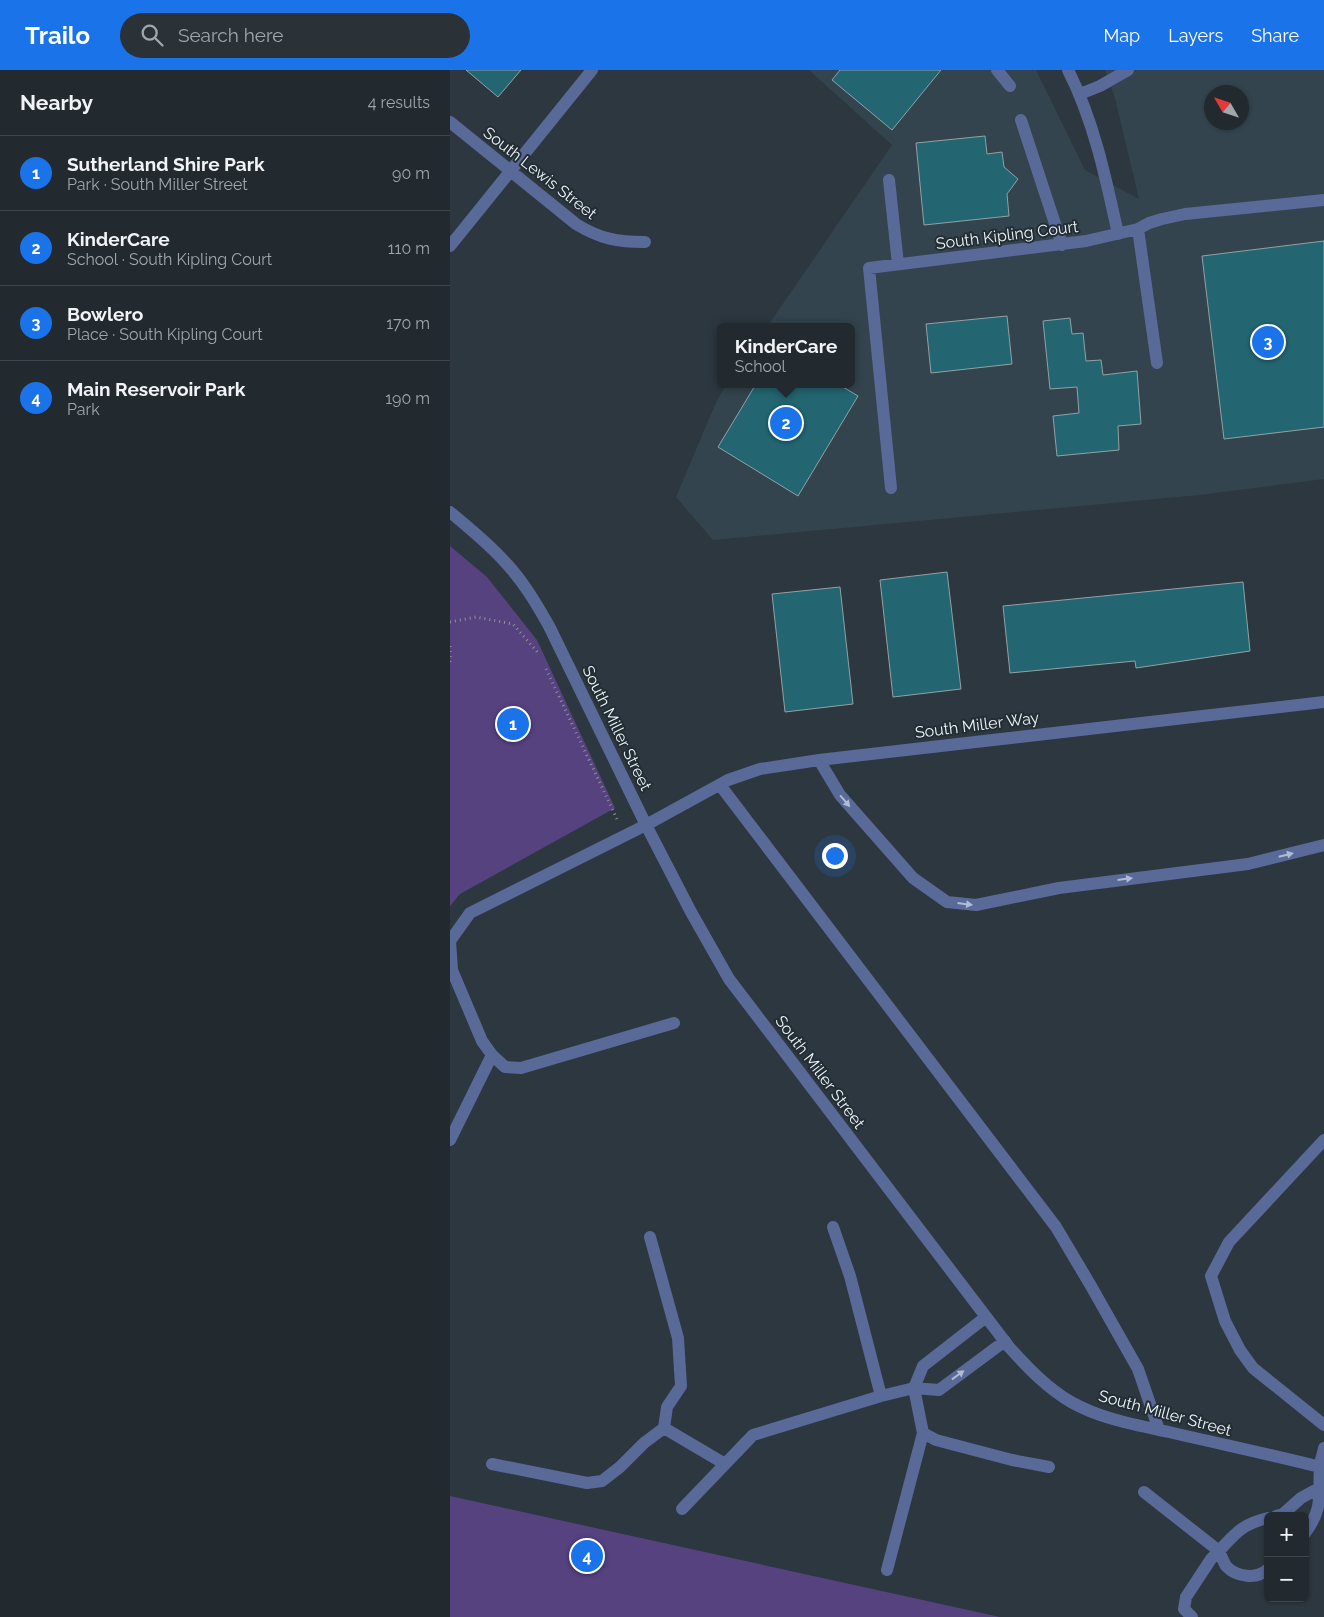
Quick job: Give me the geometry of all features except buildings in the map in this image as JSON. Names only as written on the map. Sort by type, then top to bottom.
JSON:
[{"type":"street","points":[[450,246],[592,70]]},
{"type":"street","points":[[997,70],[1010,86]]},
{"type":"street","points":[[1068,70],[1080,94],[1099,152],[1118,234]]},
{"type":"street","points":[[1080,94],[1100,86],[1128,70]]},
{"type":"street","points":[[1022,120],[1062,245]]},
{"type":"street","name":"South Lewis Street","points":[[450,122],[510,172],[588,232],[614,241],[645,242]]},
{"type":"street","points":[[889,180],[898,264]]},
{"type":"street","name":"South Kipling Court","points":[[891,488],[869,268],[1062,245],[1138,229],[1162,218],[1185,214],[1324,200]]},
{"type":"street","points":[[1138,229],[1157,363]]},
{"type":"street","name":"South Miller Street","points":[[450,512],[481,538],[506,563],[528,591],[549,626],[646,825],[691,912],[729,979],[986,1317],[1028,1368],[1048,1386],[1072,1403],[1100,1415],[1322,1467]]},
{"type":"street","name":"South Miller Way","points":[[492,1055],[456,998],[450,941],[470,913],[646,825],[720,785],[760,769],[819,760],[1324,702]]},
{"type":"street","points":[[819,760],[840,795],[913,878],[947,902],[976,905],[1059,888],[1248,864],[1324,845]]},
{"type":"street","points":[[720,785],[1056,1227],[1092,1286],[1138,1369],[1159,1430]]},
{"type":"street","points":[[450,1140],[492,1055],[505,1067],[521,1068],[674,1023]]},
{"type":"street","points":[[1324,1140],[1229,1242],[1211,1276],[1225,1321],[1240,1350],[1253,1368],[1324,1425]]},
{"type":"street","points":[[833,1227],[850,1276],[881,1396]]},
{"type":"street","points":[[492,1464],[588,1483],[602,1481],[620,1467],[644,1443],[664,1428],[667,1407],[681,1386],[678,1338],[650,1237]]},
{"type":"street","points":[[887,1570],[924,1433],[914,1388],[923,1366],[986,1317]]},
{"type":"street","points":[[682,1509],[753,1435],[881,1396],[914,1388],[939,1390],[1005,1341]]},
{"type":"street","points":[[664,1428],[725,1464]]},
{"type":"street","points":[[924,1433],[936,1440],[1012,1460],[1050,1467]]},
{"type":"street","points":[[1309,1529],[1318,1515],[1322,1502],[1321,1487],[1324,1448]]},
{"type":"street","points":[[1285,1512],[1301,1498],[1321,1487]]},
{"type":"street","points":[[1144,1492],[1219,1551],[1225,1564],[1230,1569],[1246,1576],[1264,1573]]},
{"type":"street","points":[[1192,1617],[1184,1609],[1186,1597],[1211,1559],[1239,1529],[1264,1519]]},
{"type":"path","points":[[450,622],[476,617],[513,624],[538,652],[612,808]]},
{"type":"path","points":[[450,646],[450,665]]},
{"type":"shaded area","points":[[809,70],[1036,70],[1085,170],[1139,199],[1115,98],[1105,70],[1324,70],[1324,479],[1199,495],[713,540],[676,497],[717,400],[724,388],[855,388],[855,323],[770,323],[892,145]]},
{"type":"shaded area","points":[[450,546],[487,577],[537,640],[615,808],[460,894],[450,906]]},
{"type":"shaded area","points":[[450,1496],[1000,1617],[450,1617]]},
{"type":"place","name":"Bowlero","points":[[1268,342]]},
{"type":"place","name":"KinderCare","points":[[786,423]]},
{"type":"place","name":"Sutherland Shire Park","points":[[513,724]]},
{"type":"place","name":"Main Reservoir Park","points":[[587,1556]]}]
